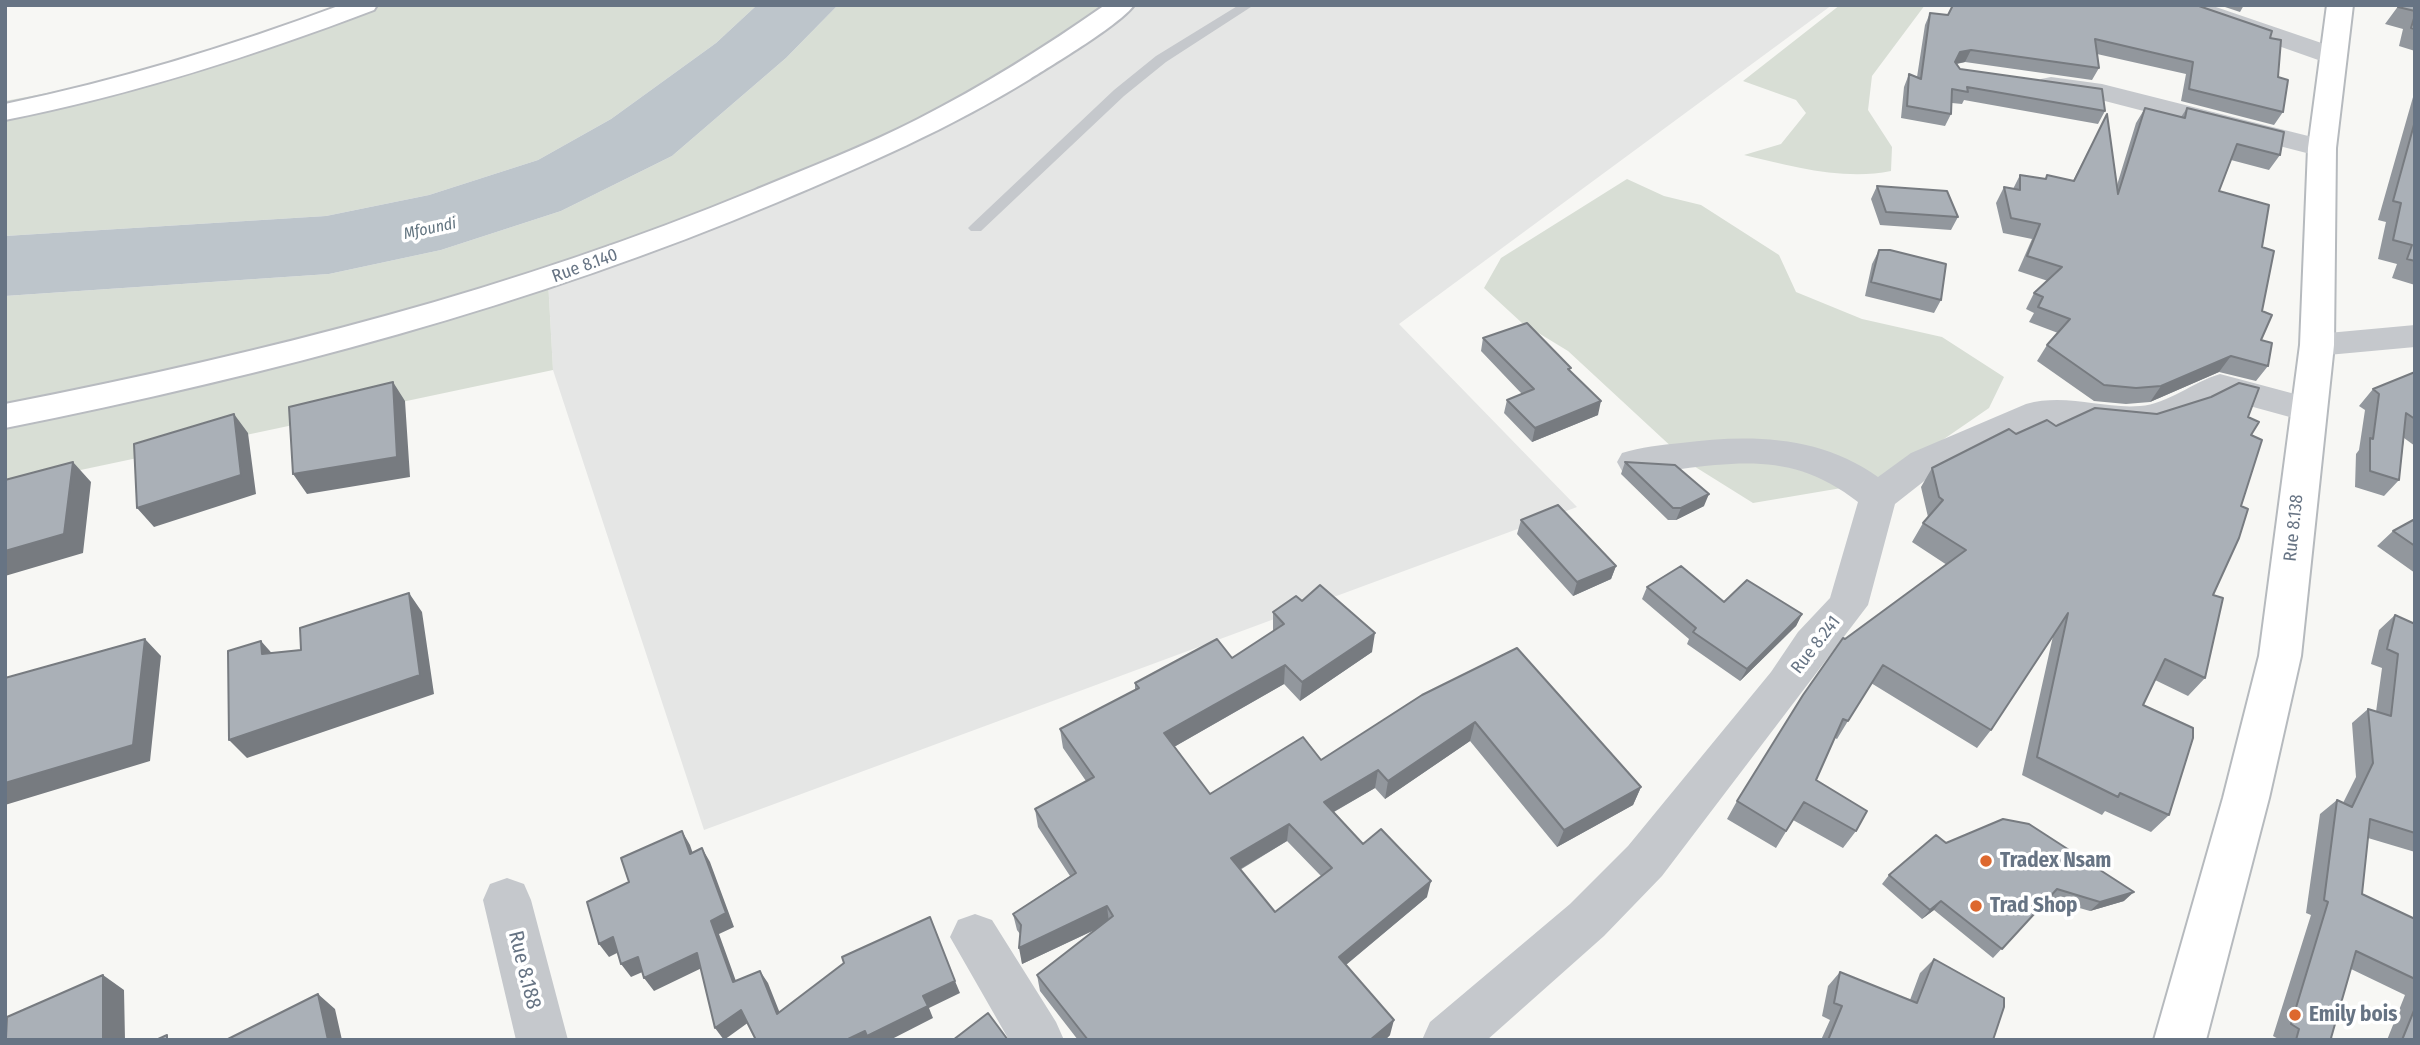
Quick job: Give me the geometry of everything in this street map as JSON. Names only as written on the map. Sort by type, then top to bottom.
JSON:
[{"type":"main road","points":[[5,112],[146,80],[269,42],[365,5]]},
{"type":"main road","name":"Rue 8.140","points":[[5,416],[86,401],[263,360],[413,321],[548,280],[743,207],[928,126],[1061,48],[1122,5]]},
{"type":"main road","name":"Rue 8.138","points":[[2180,1040],[2246,798],[2280,656],[2317,345],[2322,148],[2340,5]]},
{"type":"street","points":[[2185,5],[2333,56]]},
{"type":"street","points":[[2021,82],[2102,92],[2322,148]]},
{"type":"street","points":[[2317,345],[2415,336]]},
{"type":"street","points":[[1635,462],[1718,452],[1787,453],[1833,467],[1878,496],[1924,462],[2039,413],[2074,412],[2142,419],[2183,405],[2220,386],[2308,410]]},
{"type":"street","name":"Rue 8.241","points":[[1448,1040],[1587,920],[1625,881],[1786,684],[1813,645],[1848,605],[1878,496]]},
{"type":"street","name":"Rue 8.188","points":[[507,900],[542,1040]]},
{"type":"street","points":[[975,937],[1038,1040]]},
{"type":"lane","points":[[976,228],[1119,93],[1161,59],[1248,5]]},
{"type":"shaded area","points":[[343,5],[757,5],[716,43],[611,119],[538,160],[429,195],[326,216],[5,236],[5,101],[134,73],[260,35]]},
{"type":"shaded area","points":[[838,5],[1122,5],[927,126],[548,280],[553,370],[5,486],[5,296],[329,274],[441,250],[561,211],[672,156],[786,58]]},
{"type":"shaded area","points":[[1122,5],[1832,5],[1399,324],[1577,507],[704,830],[553,370],[548,280]]},
{"type":"shaded area","points":[[1840,5],[1925,5],[1872,76],[1868,110],[1892,147],[1891,171],[1873,174],[1836,173],[1798,168],[1744,155],[1781,144],[1806,113],[1796,100],[1743,81]]},
{"type":"shaded area","points":[[1627,179],[1664,196],[1701,205],[1779,255],[1796,292],[1862,319],[1942,337],[2004,377],[1989,408],[1883,481],[1753,503],[1689,463],[1568,351],[1522,323],[1484,288],[1501,258]]},
{"type":"water","name":"Mfoundi","points":[[757,5],[838,5],[786,58],[672,156],[561,211],[441,250],[329,274],[5,296],[5,236],[326,216],[429,195],[538,160],[611,119],[716,43]]},
{"type":"building","points":[[1953,5],[2196,5],[2272,31],[2270,38],[2281,40],[2278,77],[2288,80],[2283,112],[2189,89],[2193,62],[2095,39],[2099,68],[1971,50],[1960,52],[1955,62],[1960,69],[2102,89],[2105,111],[1967,87],[1968,92],[1952,89],[1951,114],[1907,106],[1909,74],[1921,79],[1930,13],[1948,15]]},
{"type":"building","points":[[2415,5],[2415,11],[2398,7]]},
{"type":"building","points":[[2145,108],[2185,118],[2187,108],[2284,132],[2280,155],[2237,144],[2219,191],[2269,205],[2262,247],[2274,251],[2262,311],[2272,315],[2261,340],[2272,343],[2268,366],[2231,356],[2161,386],[2136,388],[2104,385],[2047,345],[2070,319],[2038,307],[2043,297],[2034,293],[2062,267],[2027,256],[2040,224],[2011,218],[2004,187],[2020,190],[2020,175],[2046,179],[2047,175],[2074,181],[2107,114],[2118,194]]},
{"type":"building","points":[[2415,121],[2415,261],[2407,259],[2412,245],[2393,240],[2401,203],[2393,201]]},
{"type":"building","points":[[1877,186],[1947,191],[1958,217],[1886,212]]},
{"type":"building","points":[[1879,250],[1890,250],[1946,264],[1941,300],[1871,282]]},
{"type":"building","points":[[1527,323],[1601,401],[1535,428],[1507,400],[1534,389],[1483,338]]},
{"type":"building","points":[[2415,372],[2415,419],[2406,413],[2399,480],[2370,471],[2370,438],[2373,439],[2379,394],[2373,389]]},
{"type":"building","points":[[393,382],[397,457],[293,474],[289,407]]},
{"type":"building","points":[[2239,383],[2259,388],[2248,417],[2259,422],[2251,435],[2262,440],[2241,506],[2248,509],[2239,538],[2213,595],[2223,598],[2205,678],[2165,659],[2143,705],[2193,728],[2193,738],[2169,815],[2120,793],[2118,797],[2037,757],[2068,613],[1991,730],[1883,665],[1848,721],[1843,719],[1816,780],[1867,811],[1856,831],[1804,802],[1786,831],[1737,801],[1803,695],[1843,638],[1966,550],[1923,523],[1943,500],[1939,497],[1932,468],[2009,429],[2016,434],[2047,420],[2056,426],[2095,408],[2157,414],[2211,397]]},
{"type":"building","points":[[234,414],[241,475],[137,508],[134,444]]},
{"type":"building","points":[[73,462],[64,534],[5,551],[5,480]]},
{"type":"building","points":[[1625,462],[1675,465],[1709,494],[1681,508],[1673,508]]},
{"type":"building","points":[[1558,505],[1616,566],[1577,582],[1521,520]]},
{"type":"building","points":[[2415,519],[2415,546],[2393,531]]},
{"type":"building","points":[[1681,566],[1724,602],[1747,580],[1802,614],[1747,669],[1693,632],[1696,628],[1647,587]]},
{"type":"building","points":[[1320,585],[1375,633],[1302,682],[1285,665],[1164,733],[1210,794],[1303,737],[1321,760],[1422,695],[1517,648],[1641,787],[1564,830],[1475,722],[1388,781],[1378,770],[1324,802],[1363,844],[1381,829],[1431,881],[1339,957],[1394,1020],[1370,1040],[1088,1040],[1037,975],[1113,916],[1107,906],[1019,948],[1021,925],[1013,914],[1076,873],[1035,809],[1094,777],[1060,729],[1139,688],[1135,683],[1217,639],[1232,658],[1284,624],[1273,612],[1296,596],[1302,601]],"holes":[[[1289,824],[1332,868],[1275,912],[1231,858]]]},
{"type":"building","points":[[409,593],[420,675],[229,740],[228,651],[261,641],[262,654],[301,650],[300,628]]},
{"type":"building","points":[[2395,615],[2415,624],[2415,833],[2370,819],[2362,894],[2415,919],[2415,979],[2356,951],[2331,1038],[2334,1040],[2296,1040],[2299,1029],[2291,1024],[2328,902],[2324,900],[2337,800],[2352,807],[2373,763],[2368,709],[2391,716],[2398,654],[2387,649]]},
{"type":"building","points":[[145,639],[133,745],[5,783],[5,678]]},
{"type":"building","points":[[2003,819],[2029,824],[2134,892],[2100,902],[2057,889],[2002,949],[1941,901],[1930,910],[1889,875],[1936,835],[1946,843]]},
{"type":"building","points":[[682,831],[690,854],[702,848],[726,913],[711,921],[733,982],[760,971],[777,1014],[844,963],[842,957],[930,917],[955,981],[923,996],[928,1006],[867,1036],[865,1031],[846,1040],[756,1040],[741,1010],[715,1028],[697,953],[644,978],[638,957],[621,964],[613,937],[599,944],[587,902],[629,882],[621,858]]},
{"type":"building","points":[[1934,959],[2004,998],[2004,1007],[1993,1040],[1828,1040],[1842,1006],[1834,1003],[1840,972],[1917,1003]]},
{"type":"building","points":[[103,975],[103,1040],[5,1040],[7,1017]]},
{"type":"building","points":[[318,994],[328,1040],[226,1040]]},
{"type":"building","points":[[2415,1008],[2415,1040],[2402,1040]]},
{"type":"building","points":[[988,1013],[1008,1040],[953,1040]]},
{"type":"place","name":"Tradex Nsam","points":[[1986,861]]},
{"type":"place","name":"Trad Shop","points":[[1976,906]]},
{"type":"place","name":"Emily bois","points":[[2295,1015]]}]
